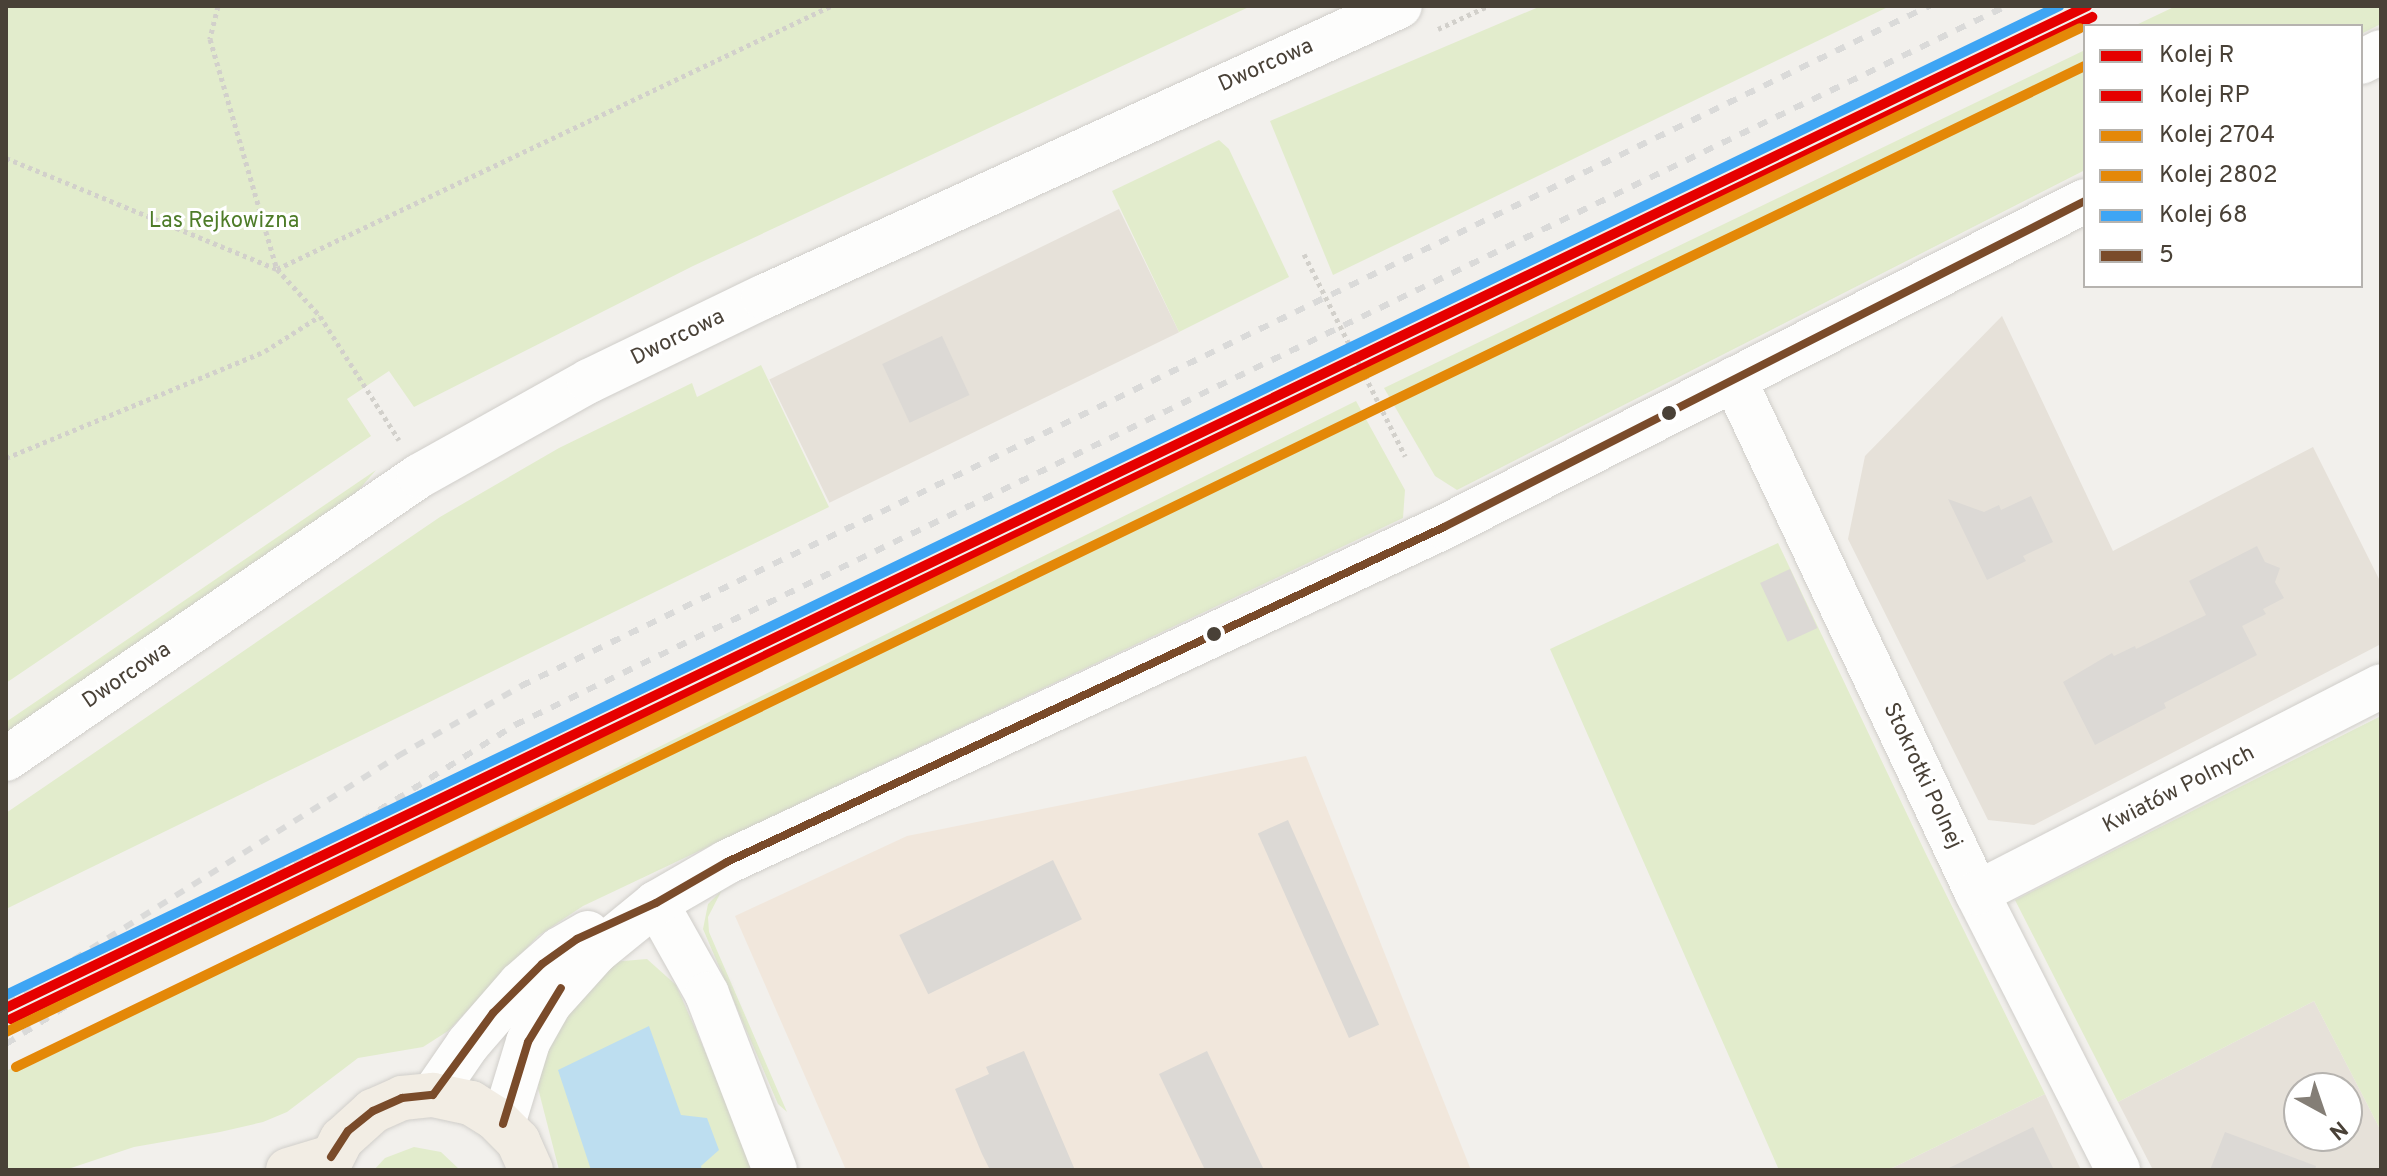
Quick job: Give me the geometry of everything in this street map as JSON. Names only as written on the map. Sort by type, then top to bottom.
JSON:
[{"type":"main road","points":[[288,1170],[329,1164],[348,1131],[373,1111],[402,1098],[433,1095],[471,1103],[503,1124],[518,1141],[531,1170]]},
{"type":"street","name":"Dworcowa","points":[[6,759],[419,476],[589,381],[763,297],[1415,19]]},
{"type":"street","points":[[2363,61],[2381,52]]},
{"type":"street","points":[[433,1095],[493,1013],[560,949],[596,929],[656,903],[727,862],[1444,527],[2083,202]]},
{"type":"street","name":"Stokrotki Polnej","points":[[1734,379],[1977,893],[2118,1170]]},
{"type":"street","name":"Kwiatów Polnych","points":[[1977,893],[2381,686]]},
{"type":"street","points":[[503,1124],[528,1042],[550,1003],[596,952],[656,903]]},
{"type":"street","points":[[656,903],[707,994],[773,1162]]},
{"type":"path","points":[[218,6],[210,39],[277,269]]},
{"type":"path","points":[[277,269],[831,6]]},
{"type":"path","points":[[1415,19],[1488,6]]},
{"type":"path","points":[[6,158],[277,269],[320,316],[369,389],[419,476]]},
{"type":"path","points":[[1304,254],[1405,456]]},
{"type":"path","points":[[6,458],[265,351],[320,316]]},
{"type":"shaded area","points":[[1119,209],[1179,332],[829,503],[769,380]]},
{"type":"shaded area","points":[[2002,316],[2113,551],[2313,447],[2381,583],[2381,644],[2034,825],[1988,820],[1848,539],[1865,456]]},
{"type":"shaded area","points":[[1306,756],[1471,1170],[846,1170],[735,916],[907,836]]},
{"type":"shaded area","points":[[2314,1001],[2351,1072],[2283,1072],[2283,1152],[2363,1152],[2363,1096],[2381,1131],[2381,1170],[2153,1170],[2118,1102]]},
{"type":"shaded area","points":[[2045,1094],[2081,1170],[1888,1170]]},
{"type":"green space","name":"Las Rejkowizna","points":[[6,6],[1251,6],[693,266],[414,407],[389,371],[347,399],[371,436],[6,683]]},
{"type":"green space","points":[[1541,6],[1890,6],[1333,275],[1270,121]]},
{"type":"green space","points":[[2176,6],[2381,6],[2381,24],[2363,33],[2363,24],[2138,24]]},
{"type":"green space","points":[[2083,51],[2083,171],[1457,490],[1435,476],[1384,388]]},
{"type":"green space","points":[[1219,140],[1229,149],[1289,277],[1179,332],[1112,191]]},
{"type":"green space","points":[[761,365],[829,507],[6,909],[6,813],[440,517],[559,448],[692,383],[697,397]]},
{"type":"green space","points":[[1356,401],[1405,490],[1403,518],[583,906],[538,936],[448,1031],[423,1047],[358,1058],[287,1112],[263,1122],[220,1132],[134,1147],[65,1170],[6,1170],[6,1071]]},
{"type":"green space","points":[[376,470],[357,492],[6,733],[6,722]]},
{"type":"green space","points":[[1778,543],[1925,852],[2045,1094],[1888,1170],[1779,1170],[1550,649]]},
{"type":"green space","points":[[2381,716],[2381,1131],[2363,1096],[2363,1072],[2351,1072],[2314,1001],[2118,1102],[2015,900]]},
{"type":"green space","points":[[722,890],[708,917],[709,932],[787,1112],[778,1104],[703,929],[708,904]]},
{"type":"green space","points":[[647,959],[676,985],[757,1170],[559,1170],[538,1088],[543,1053],[563,1013],[611,962]]},
{"type":"green space","points":[[414,1147],[441,1152],[460,1170],[374,1170],[385,1158]]},
{"type":"water","points":[[649,1026],[681,1115],[707,1118],[719,1150],[701,1166],[702,1170],[591,1170],[558,1070]]},
{"type":"building","points":[[942,336],[969,395],[910,423],[882,364]]},
{"type":"building","points":[[2031,496],[2053,542],[2023,556],[2026,561],[1987,580],[1948,499],[1984,512],[1999,505],[2001,510]]},
{"type":"building","points":[[2257,546],[2265,562],[2280,568],[2275,582],[2284,598],[2263,609],[2266,614],[2242,626],[2257,655],[2164,703],[2166,708],[2095,745],[2063,682],[2112,653],[2114,656],[2135,646],[2136,649],[2206,615],[2189,581]]},
{"type":"building","points":[[1790,569],[1817,628],[1788,642],[1760,583]]},
{"type":"building","points":[[1288,820],[1379,1025],[1349,1038],[1258,833]]},
{"type":"building","points":[[1053,860],[1082,919],[928,994],[899,935]]},
{"type":"building","points":[[1024,1051],[1075,1170],[990,1170],[982,1154],[955,1089],[989,1074],[986,1067]]},
{"type":"building","points":[[1207,1051],[1264,1170],[1205,1170],[1159,1074]]},
{"type":"building","points":[[2033,1127],[2054,1170],[1945,1170]]},
{"type":"building","points":[[2225,1132],[2316,1166],[2315,1170],[2210,1170]]},
{"type":"railway","points":[[6,1002],[398,756],[521,686],[1929,6]]},
{"type":"railway","points":[[6,1044],[515,725],[2006,6]]},
{"type":"rail line","name":"68","points":[[6,995],[2059,6]]},
{"type":"rail line","name":"R","points":[[6,1008],[2087,6]]},
{"type":"rail line","name":"RP","points":[[11,1019],[2092,17]]},
{"type":"rail line","name":"2704","points":[[6,1032],[2080,28]]},
{"type":"rail line","name":"2802","points":[[16,1067],[2083,67]]},
{"type":"transit line","name":"5","points":[[433,1095],[493,1013],[542,964],[577,939],[656,903],[727,862],[1444,527],[2083,202]]},
{"type":"transit line","name":"5","points":[[503,1124],[528,1042],[561,988]]},
{"type":"transit line","name":"5","points":[[331,1157],[348,1131],[373,1111],[402,1098],[433,1095]]}]
